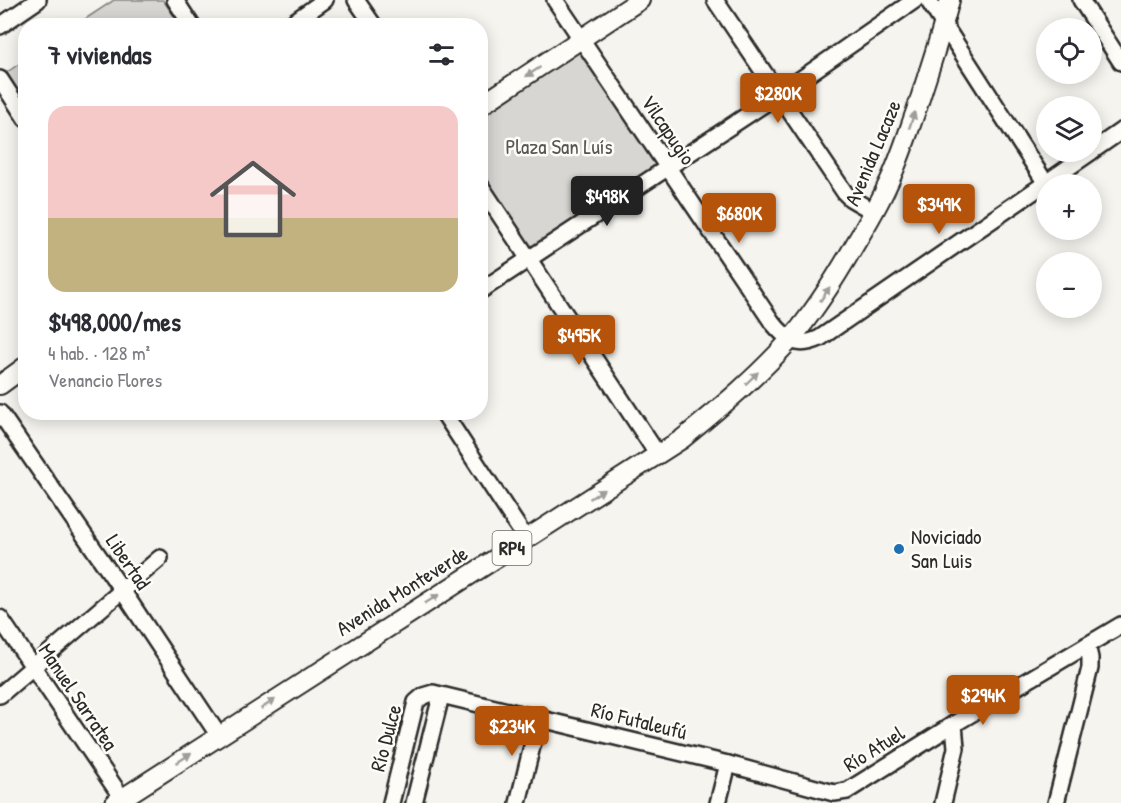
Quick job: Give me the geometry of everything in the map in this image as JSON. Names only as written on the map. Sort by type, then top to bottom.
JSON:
[{"type":"main road","points":[[488,101],[640,0]]},
{"type":"main road","name":"Avenida Lacaze","points":[[789,340],[825,294],[888,184],[903,148],[950,0]]},
{"type":"main road","name":"Avenida Monteverde","points":[[126,801],[149,781],[658,455],[716,411],[756,375],[789,340]]},
{"type":"main road","points":[[0,385],[18,372]]},
{"type":"street","points":[[0,26],[38,0]]},
{"type":"street","points":[[175,0],[187,18]]},
{"type":"street","points":[[299,18],[325,0]]},
{"type":"street","points":[[357,0],[369,18]]},
{"type":"street","name":"Vilcapugio","points":[[555,0],[771,322],[789,340]]},
{"type":"street","points":[[715,0],[845,193],[874,212]]},
{"type":"street","points":[[488,286],[778,95],[915,0]]},
{"type":"street","points":[[928,0],[1040,174]]},
{"type":"street","points":[[1081,0],[1121,62]]},
{"type":"street","points":[[1,84],[18,108]]},
{"type":"street","points":[[1102,144],[1121,131]]},
{"type":"street","points":[[1057,174],[1075,162]]},
{"type":"street","points":[[789,340],[808,343],[820,338],[1036,188]]},
{"type":"street","points":[[488,197],[658,455]]},
{"type":"street","name":"Libertad","points":[[0,413],[219,736]]},
{"type":"street","points":[[448,420],[526,539]]},
{"type":"street","points":[[0,695],[160,558]]},
{"type":"street","name":"Manuel Sarratea","points":[[0,618],[126,801]]},
{"type":"street","name":"Río Atuel","points":[[834,793],[847,790],[1121,625]]},
{"type":"street","points":[[1056,803],[1090,668],[1087,645]]},
{"type":"street","name":"Río Futaleufú","points":[[437,694],[728,764],[834,793]]},
{"type":"street","name":"Río Dulce","points":[[391,803],[416,702],[423,696],[437,694],[414,803]]},
{"type":"street","points":[[518,803],[539,718]]},
{"type":"street","points":[[943,803],[956,748],[954,724]]},
{"type":"street","points":[[718,803],[728,764]]},
{"type":"green space","points":[[114,0],[163,0],[175,18],[87,18]]},
{"type":"green space","name":"Plaza San Luís","points":[[581,39],[668,167],[529,259],[488,197],[488,101]]},
{"type":"green space","points":[[18,65],[18,98],[3,75]]},
{"type":"place","name":"Noviciado San Luis","points":[[899,549]]}]
